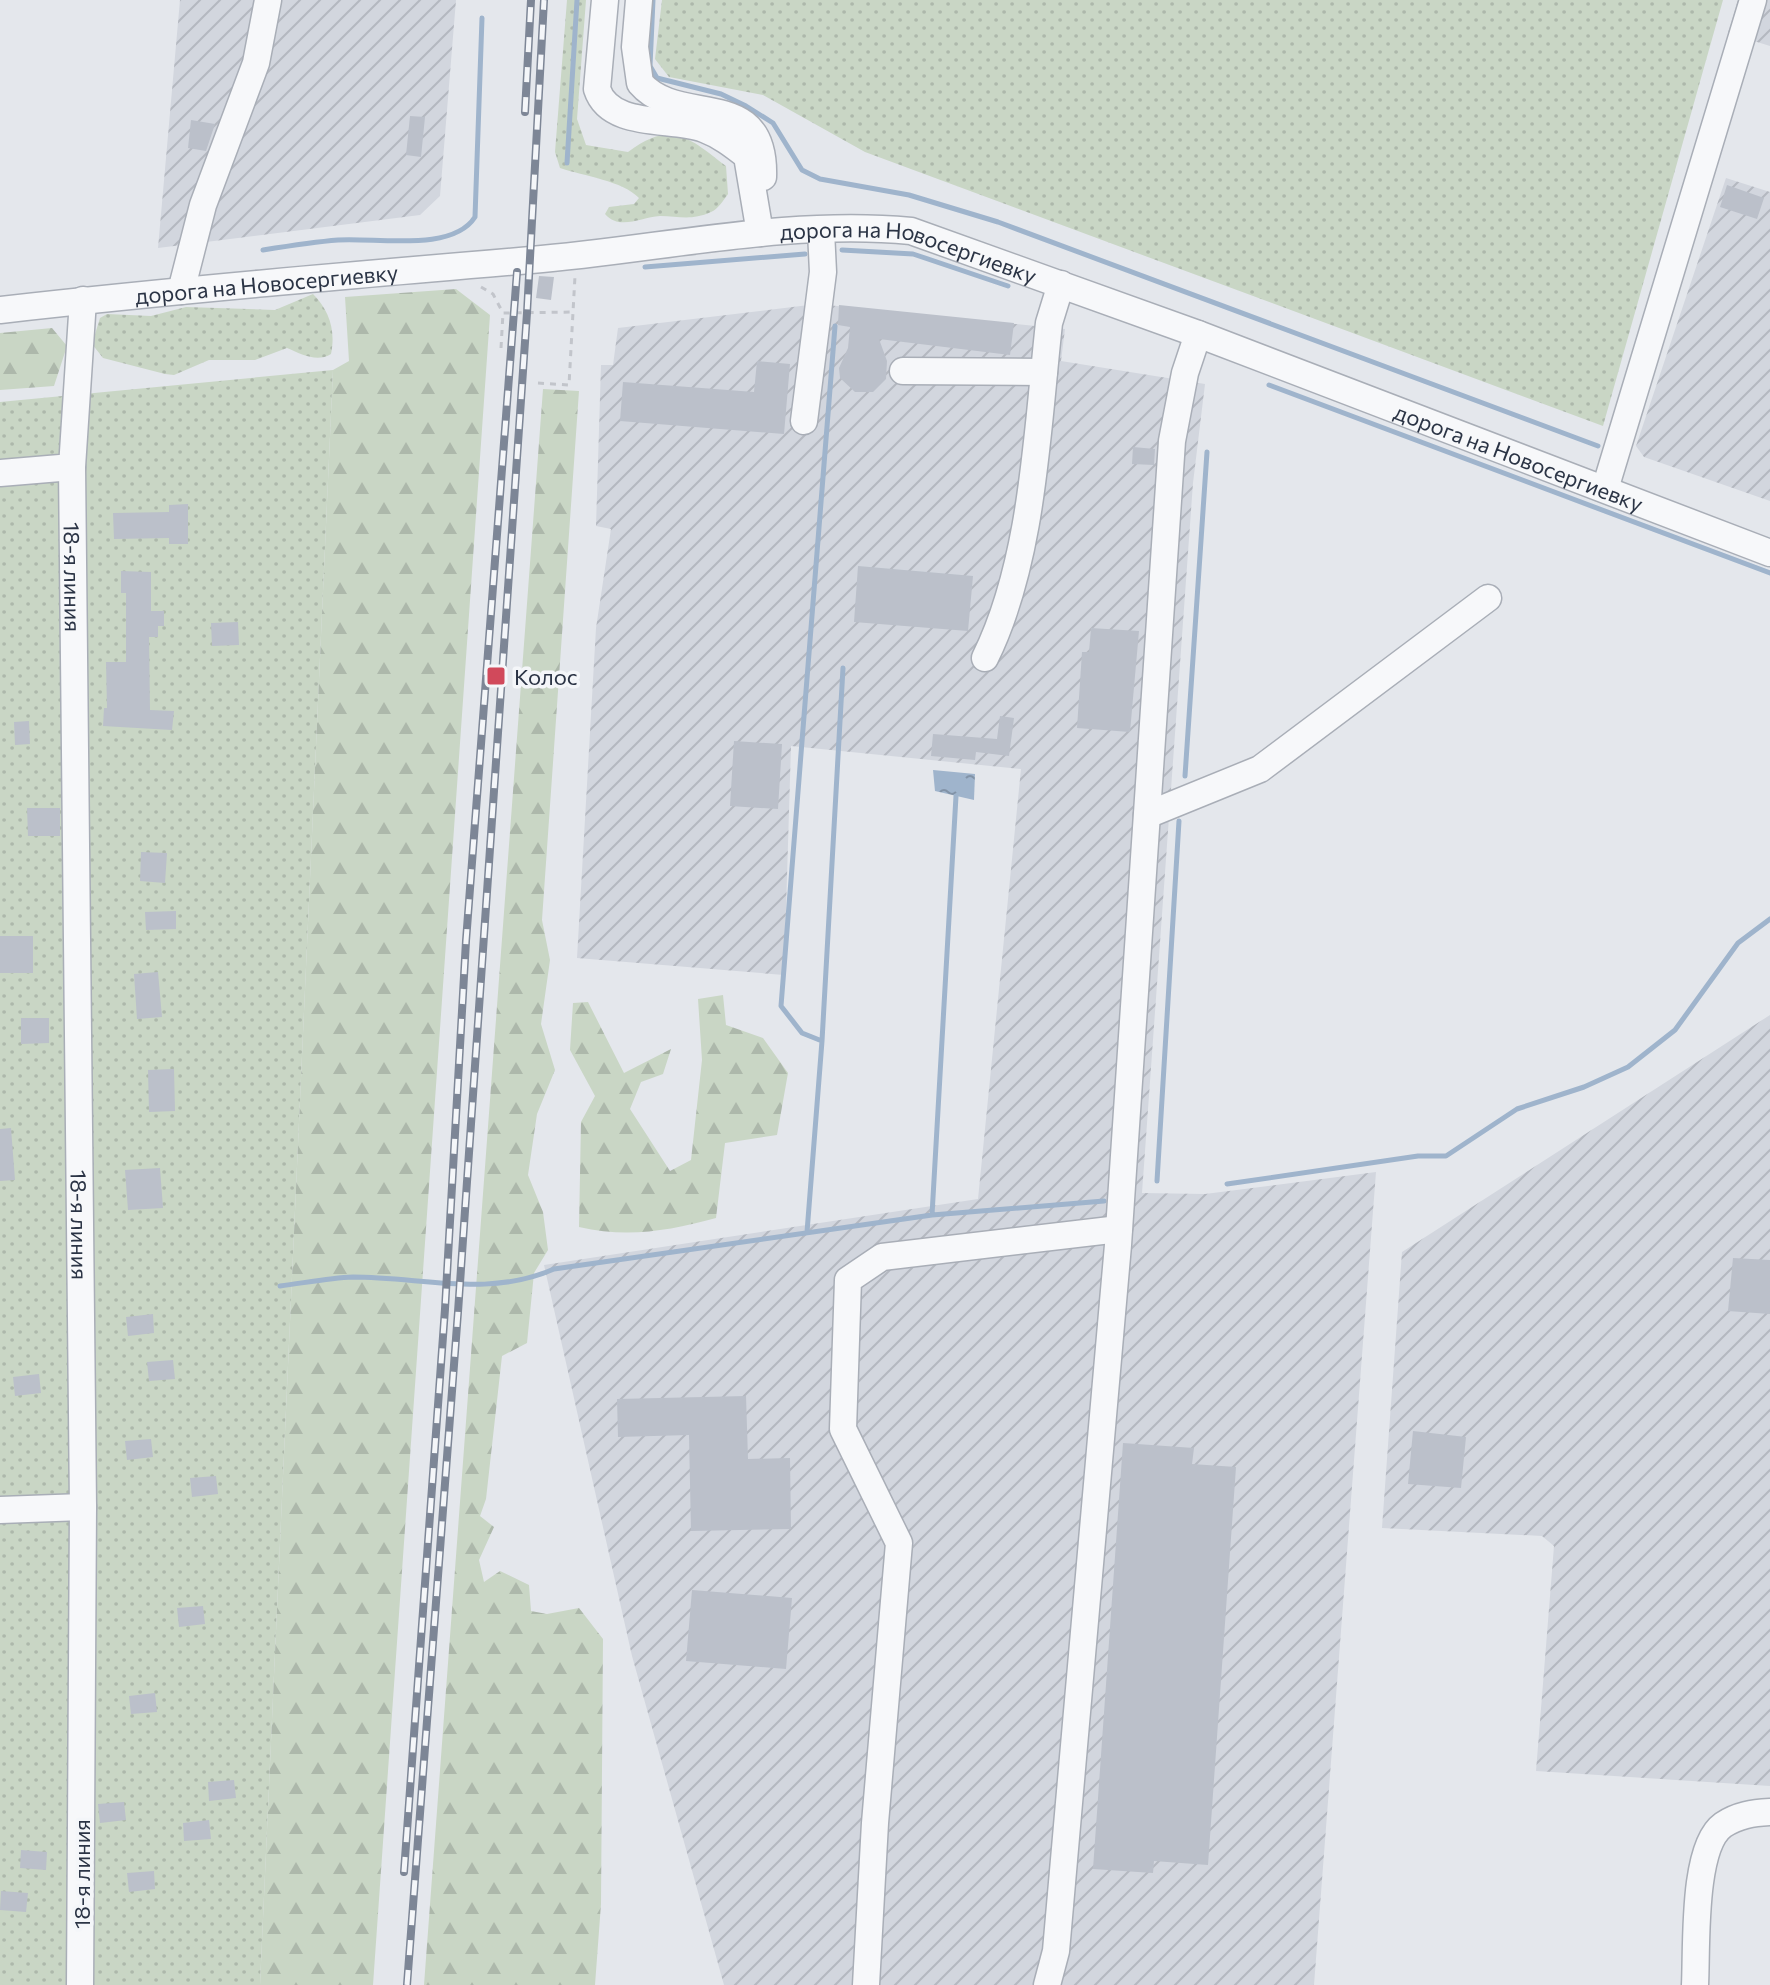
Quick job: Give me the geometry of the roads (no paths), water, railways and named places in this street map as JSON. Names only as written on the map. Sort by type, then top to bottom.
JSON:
[{"type":"street","points":[[181,291],[203,205],[256,63],[268,0]]},
{"type":"street","points":[[605,0],[597,89],[600,99],[614,111],[702,128],[727,140],[747,156],[760,233]]},
{"type":"street","points":[[639,0],[635,47],[640,83],[661,100],[724,112],[744,123],[759,141],[763,174],[756,203]]},
{"type":"street","points":[[1605,489],[1753,0]]},
{"type":"street","points":[[804,421],[823,272],[821,231]]},
{"type":"street","name":"дорога на Новосергиевку","points":[[0,310],[576,255],[760,233],[911,231],[1198,334],[1770,553]]},
{"type":"street","points":[[985,658],[1004,620],[1019,568],[1049,323],[1061,284]]},
{"type":"street","name":"18-я линия","points":[[80,1985],[83,1507],[72,467],[83,300]]},
{"type":"street","points":[[1047,1985],[1056,1951],[1119,1229],[1172,441],[1185,373],[1198,334]]},
{"type":"street","points":[[903,371],[1044,372]]},
{"type":"street","points":[[0,473],[72,467]]},
{"type":"street","points":[[1147,815],[1260,769],[1488,598]]},
{"type":"street","points":[[866,1985],[875,1823],[899,1543],[843,1429],[848,1280],[882,1257],[1119,1229]]},
{"type":"street","points":[[0,1510],[83,1507]]},
{"type":"street","points":[[1695,1985],[1702,1859],[1720,1826],[1747,1814],[1770,1812]]},
{"type":"water","points":[[933,770],[975,774],[974,800],[935,791]]},
{"type":"waterway","points":[[567,163],[577,0]]},
{"type":"waterway","points":[[653,0],[650,66],[657,78],[721,94],[746,106],[773,123],[802,170],[820,179],[909,195],[998,222],[1598,446]]},
{"type":"waterway","points":[[263,250],[338,240],[431,239],[464,228],[475,217],[482,18]]},
{"type":"waterway","points":[[842,250],[913,254],[1008,286]]},
{"type":"waterway","points":[[645,267],[805,254]]},
{"type":"waterway","points":[[807,1232],[822,1041],[802,1033],[781,1006],[835,326]]},
{"type":"waterway","points":[[1269,385],[1770,573]]},
{"type":"waterway","points":[[1185,776],[1207,452]]},
{"type":"waterway","points":[[822,1041],[843,668]]},
{"type":"waterway","points":[[932,1215],[956,796]]},
{"type":"waterway","points":[[1157,1181],[1179,821]]},
{"type":"waterway","points":[[1227,1184],[1418,1156],[1446,1156],[1517,1109],[1584,1087],[1628,1067],[1675,1030],[1738,943],[1770,919]]},
{"type":"waterway","points":[[280,1286],[353,1277],[455,1284],[504,1282],[529,1278],[554,1269],[932,1215],[1104,1201]]},
{"type":"railway","points":[[525,112],[531,0]]},
{"type":"railway","points":[[407,1985],[458,1312],[527,313],[544,0]]},
{"type":"railway","points":[[404,1872],[445,1309],[466,941],[517,272]]},
{"type":"place","name":"Колос","points":[[496,676]]}]
